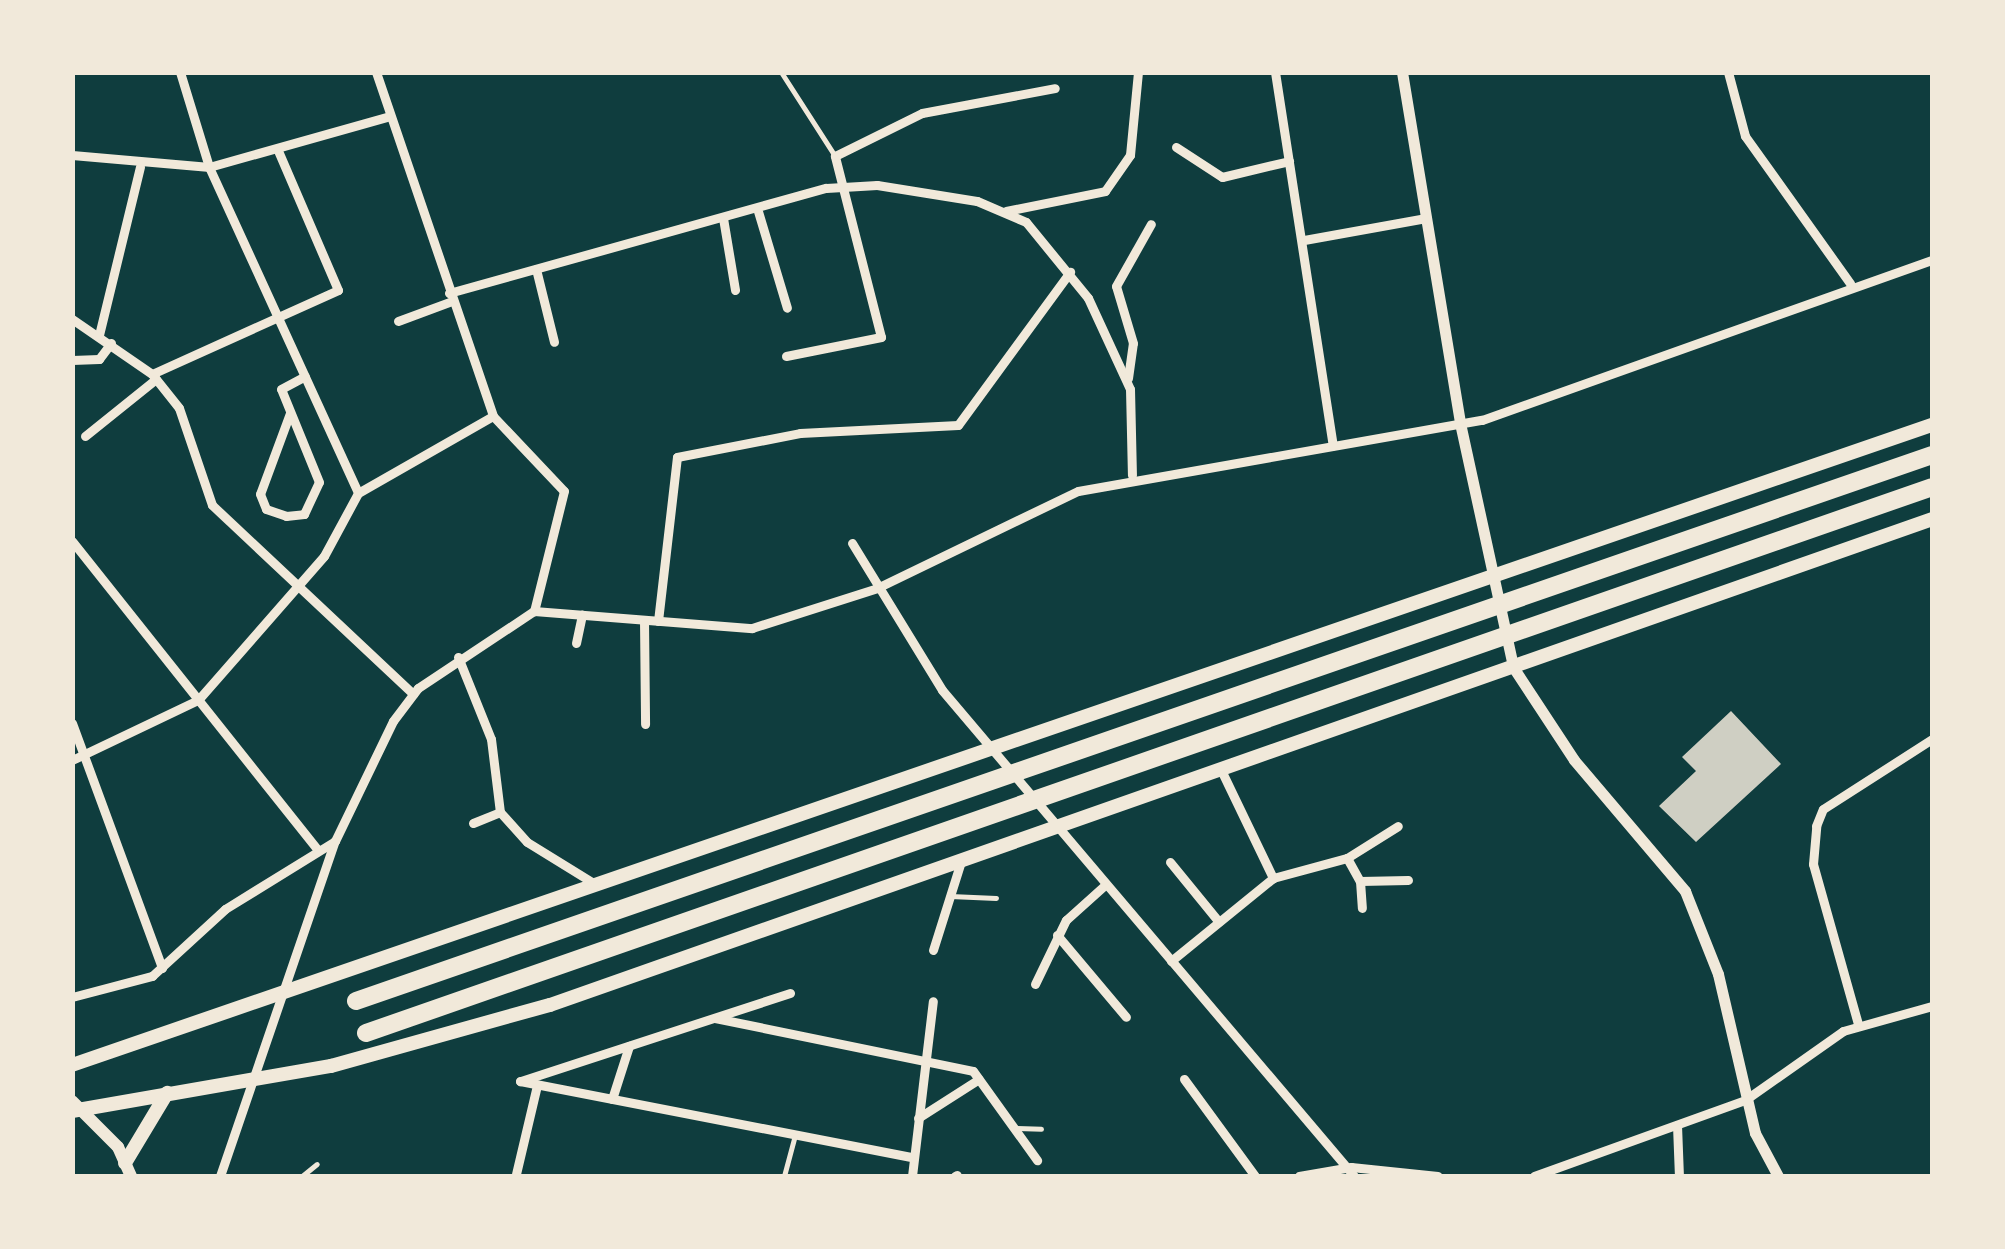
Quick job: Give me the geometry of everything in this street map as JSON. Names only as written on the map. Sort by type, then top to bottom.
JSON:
[{"type":"highway","points":[[356,1001],[1932,455]]},
{"type":"highway","points":[[366,1033],[1932,487]]},
{"type":"main road","points":[[72,1065],[602,888],[1932,425]]},
{"type":"main road","points":[[75,1107],[246,1084],[550,1005],[1222,772],[1932,519]]},
{"type":"main road","points":[[75,1107],[128,1170],[167,1093]]},
{"type":"street","points":[[180,72],[209,168],[358,493]]},
{"type":"street","points":[[376,72],[387,118],[493,416],[564,492],[534,612]]},
{"type":"street","points":[[398,321],[451,297],[536,269],[842,185],[912,188],[1006,211],[1104,191],[1130,155],[1138,72]]},
{"type":"street","points":[[1275,72],[1333,446]]},
{"type":"street","points":[[1402,72],[1460,423],[1513,667],[1574,760],[1685,891],[1718,974],[1745,1100],[1778,1176]]},
{"type":"street","points":[[1728,72],[1745,136],[1850,283]]},
{"type":"street","points":[[786,356],[881,337],[835,156],[922,113],[1055,88]]},
{"type":"street","points":[[72,155],[140,167],[209,168],[278,152],[387,118]]},
{"type":"street","points":[[1176,147],[1222,177],[1289,161]]},
{"type":"street","points":[[84,436],[154,376],[338,290],[278,152]]},
{"type":"street","points":[[99,336],[140,167]]},
{"type":"street","points":[[758,208],[787,308]]},
{"type":"street","points":[[1006,211],[1070,272],[1127,381]]},
{"type":"street","points":[[723,218],[735,290]]},
{"type":"street","points":[[1304,240],[1426,218]]},
{"type":"street","points":[[1132,474],[1127,381],[1133,343],[1116,286],[1151,224]]},
{"type":"street","points":[[220,1176],[246,1084],[282,995],[335,841],[413,694],[458,657],[534,612],[752,628],[878,588],[1024,514],[1132,474],[1333,446],[1460,423],[1673,355],[1850,283],[1929,261],[1932,273]]},
{"type":"street","points":[[536,269],[554,342]]},
{"type":"street","points":[[658,621],[677,457],[800,433],[958,425],[1070,272]]},
{"type":"street","points":[[72,319],[154,376],[179,408],[212,505],[413,694]]},
{"type":"street","points":[[72,360],[99,358],[111,343]]},
{"type":"street","points":[[290,412],[260,494],[266,509],[286,516],[304,514],[319,482],[281,389],[305,376]]},
{"type":"street","points":[[72,760],[198,700],[293,583],[324,556],[358,493],[493,416]]},
{"type":"street","points":[[72,541],[316,848]]},
{"type":"street","points":[[852,542],[942,690],[1013,769],[1055,827],[1171,961],[1324,1150],[1353,1172]]},
{"type":"street","points":[[576,644],[582,615]]},
{"type":"street","points":[[644,620],[645,724]]},
{"type":"street","points":[[458,657],[490,739],[500,812],[527,842],[602,888]]},
{"type":"street","points":[[72,723],[162,968]]},
{"type":"street","points":[[1858,1024],[1813,864],[1816,826],[1822,808],[1932,739]]},
{"type":"street","points":[[1222,772],[1273,878]]},
{"type":"street","points":[[473,823],[500,812]]},
{"type":"street","points":[[1171,961],[1273,878],[1347,858],[1398,826]]},
{"type":"street","points":[[72,997],[132,986],[162,968],[225,909],[316,848],[335,841]]},
{"type":"street","points":[[1347,858],[1360,881],[1362,908]]},
{"type":"street","points":[[933,950],[961,861]]},
{"type":"street","points":[[1170,862],[1219,922]]},
{"type":"street","points":[[1360,881],[1408,880]]},
{"type":"street","points":[[1035,984],[1056,935],[1105,885]]},
{"type":"street","points":[[1056,935],[1126,1017]]},
{"type":"street","points":[[790,992],[520,1082],[910,1157]]},
{"type":"street","points":[[912,1176],[910,1157],[928,1064],[933,1001]]},
{"type":"street","points":[[1534,1176],[1745,1100],[1858,1024],[1932,1006]]},
{"type":"street","points":[[712,1018],[928,1064],[979,1079],[1037,1160]]},
{"type":"street","points":[[612,1100],[628,1046]]},
{"type":"street","points":[[918,1118],[979,1079]]},
{"type":"street","points":[[1184,1079],[1255,1176]]},
{"type":"street","points":[[516,1174],[537,1085]]},
{"type":"street","points":[[1677,1126],[1679,1176]]},
{"type":"street","points":[[1299,1176],[1353,1172],[1438,1176]]},
{"type":"lane","points":[[780,72],[835,156]]},
{"type":"lane","points":[[950,896],[996,898]]},
{"type":"lane","points":[[1014,1128],[1040,1129]]},
{"type":"lane","points":[[784,1176],[795,1135]]},
{"type":"lane","points":[[302,1176],[317,1164]]},
{"type":"building","points":[[1731,711],[1781,764],[1696,842],[1659,806],[1696,771],[1682,757]]}]
